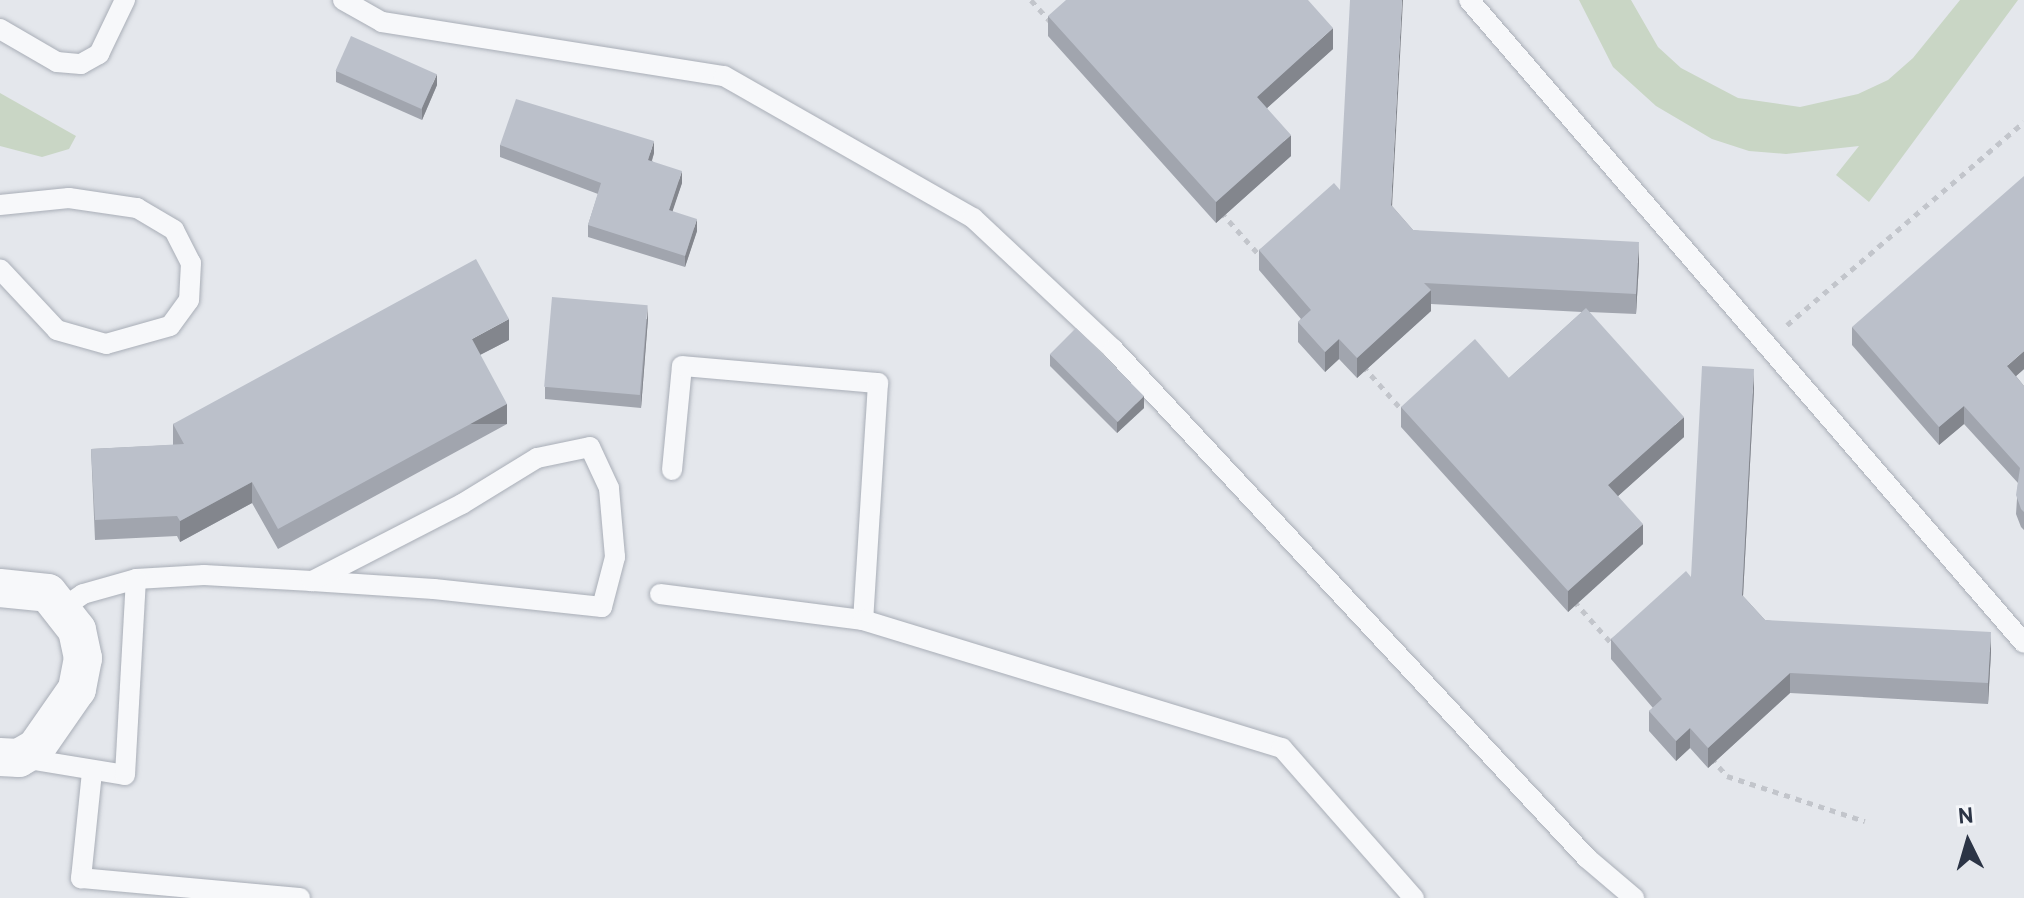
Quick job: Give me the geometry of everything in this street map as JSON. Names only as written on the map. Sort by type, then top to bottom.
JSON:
[{"type":"street","points":[[0,588],[48,593],[63,608],[77,630],[83,658],[77,689],[36,748],[10,757]]},
{"type":"lane","points":[[0,29],[57,62],[81,64],[99,54],[125,0]]},
{"type":"lane","points":[[1469,0],[2024,643]]},
{"type":"lane","points":[[352,2],[382,22],[724,76],[973,218],[1113,349],[1587,858],[1634,898]]},
{"type":"lane","points":[[0,205],[69,198],[137,208],[174,230],[191,263],[189,300],[170,326],[106,344],[57,330],[0,269]]},
{"type":"lane","points":[[672,470],[682,366],[878,383],[863,620]]},
{"type":"lane","points":[[63,608],[83,594],[136,579],[204,575],[312,581],[602,607],[615,557],[609,488],[590,447],[537,458],[462,504],[312,581]]},
{"type":"lane","points":[[10,757],[125,775],[136,579]]},
{"type":"lane","points":[[660,594],[863,620],[1282,748],[1414,898]]},
{"type":"lane","points":[[92,772],[81,878],[300,898]]},
{"type":"path","points":[[1031,0],[1063,35]]},
{"type":"path","points":[[1765,343],[2024,122]]},
{"type":"path","points":[[1217,208],[1268,264]]},
{"type":"path","points":[[1357,360],[1410,419]]},
{"type":"path","points":[[1566,592],[1616,648]]},
{"type":"path","points":[[1702,748],[1727,776],[1865,821]]},
{"type":"green space","points":[[1579,0],[1631,0],[1658,47],[1681,68],[1738,98],[1800,107],[1858,94],[1888,80],[1913,58],[1960,0],[2018,0],[1869,202],[1836,175],[1859,146],[1786,154],[1749,151],[1712,139],[1656,106],[1613,67]]},
{"type":"green space","points":[[0,93],[76,136],[69,149],[42,157],[0,146]]},
{"type":"building","points":[[1066,0],[1308,0],[1333,28],[1257,97],[1291,135],[1216,202],[1048,16]]},
{"type":"building","points":[[1350,0],[1402,0],[1391,205],[1413,230],[1639,242],[1636,294],[1424,283],[1431,290],[1357,358],[1339,339],[1325,352],[1298,322],[1311,310],[1259,250],[1334,183],[1340,190]]},
{"type":"building","points":[[351,36],[437,74],[421,109],[336,71]]},
{"type":"building","points":[[516,99],[654,141],[648,160],[682,171],[669,210],[697,219],[685,256],[588,225],[601,183],[500,145]]},
{"type":"building","points":[[2024,176],[2024,351],[2007,366],[2024,386],[2024,512],[2016,495],[2020,468],[1964,406],[1939,427],[1852,327]]},
{"type":"building","points":[[476,259],[509,319],[472,339],[507,404],[278,529],[252,482],[180,521],[177,516],[95,520],[91,449],[184,444],[173,424]]},
{"type":"building","points":[[552,297],[648,305],[640,395],[544,387]]},
{"type":"building","points":[[1586,308],[1684,417],[1608,485],[1643,524],[1568,591],[1401,407],[1475,339],[1509,378]]},
{"type":"building","points":[[1076,328],[1144,396],[1118,422],[1050,354]]},
{"type":"building","points":[[1702,366],[1754,369],[1742,595],[1765,620],[1991,632],[1988,683],[1790,673],[1708,748],[1690,728],[1676,741],[1649,711],[1662,699],[1611,639],[1686,571],[1691,577]]}]
